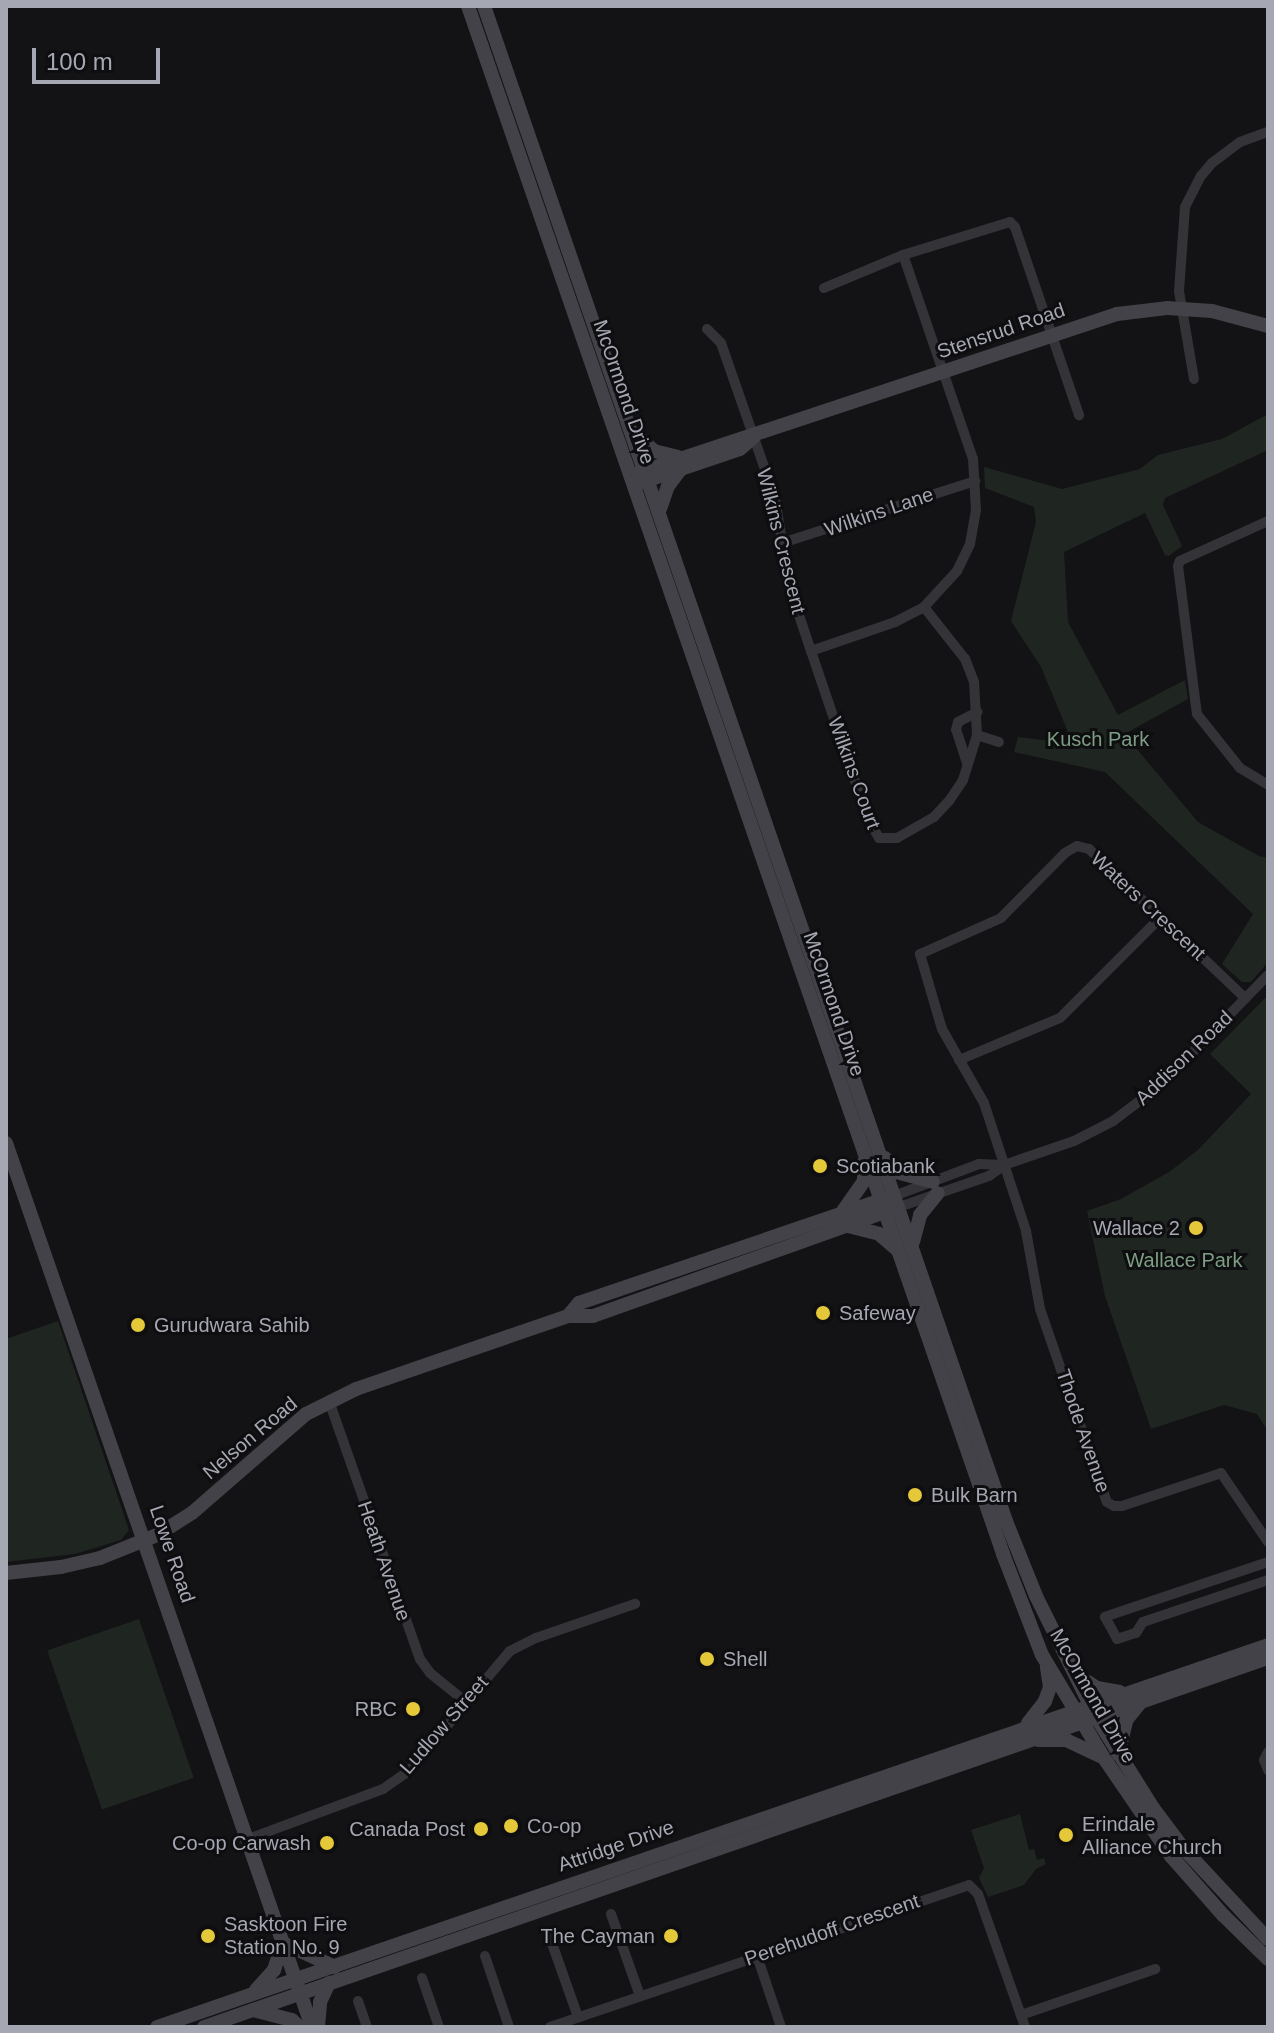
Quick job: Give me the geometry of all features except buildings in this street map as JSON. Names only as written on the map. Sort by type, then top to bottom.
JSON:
[{"type":"main road","name":"McOrmond Drive","points":[[468,6],[640,477],[906,1250],[1036,1596],[1072,1670],[1086,1713]]},
{"type":"main road","name":"McOrmond Drive","points":[[484,6],[633,433],[640,477],[660,509],[870,1150]]},
{"type":"main road","name":"Stensrud Road","points":[[640,477],[680,463],[740,449],[754,437],[1117,314],[1182,309],[1228,314],[1268,326]]},
{"type":"main road","points":[[633,433],[654,451],[680,463],[660,509]]},
{"type":"main road","name":"Lowe Road","points":[[6,1143],[146,1540],[312,2027]]},
{"type":"main road","points":[[870,1150],[896,1172],[936,1188],[914,1227],[906,1250],[879,1234],[842,1220],[864,1181],[870,1150]]},
{"type":"main road","name":"Nelson Road","points":[[6,1573],[61,1567],[100,1558],[146,1540],[192,1513],[285,1431],[329,1401],[568,1316],[593,1316],[890,1204]]},
{"type":"main road","name":"McOrmond Drive","points":[[906,1250],[964,1440],[1042,1655],[1086,1713],[1171,1856],[1223,1915],[1268,1959]]},
{"type":"main road","points":[[964,1440],[985,1457]]},
{"type":"main road","points":[[1072,1670],[1104,1690],[1136,1697],[1268,1645]]},
{"type":"main road","points":[[1019,1729],[1034,1718],[1050,1687],[1042,1655]]},
{"type":"main road","points":[[1086,1713],[1268,1658]]},
{"type":"main road","points":[[1034,1739],[1066,1740],[1111,1756],[1136,1697]]},
{"type":"main road","name":"Attridge Drive","points":[[157,2027],[298,1987],[335,1967],[1019,1729],[1086,1713]]},
{"type":"main road","name":"Attridge Drive","points":[[298,1987],[329,1983],[1034,1739],[1086,1713]]},
{"type":"main road","name":"McOrmond Drive","points":[[1111,1756],[1183,1848],[1268,1939]]},
{"type":"main road","points":[[299,2027],[292,2020],[253,2002],[274,1970],[283,1943],[335,1967]]},
{"type":"main road","points":[[318,2027],[320,2002],[329,1983]]},
{"type":"main road","name":"Attridge Drive","points":[[204,2027],[253,2002]]},
{"type":"street","points":[[1194,379],[1182,309],[1181,225],[1192,190],[1212,163],[1228,150],[1268,132]]},
{"type":"street","points":[[824,288],[903,255],[1010,222],[1015,227],[1079,415]]},
{"type":"street","points":[[811,651],[895,622],[924,607],[957,571],[970,544],[976,511],[973,459],[903,255]]},
{"type":"street","name":"Wilkins Crescent","points":[[707,329],[721,343],[775,498],[789,585],[811,651]]},
{"type":"street","name":"Wilkins Lane","points":[[782,543],[975,481]]},
{"type":"street","points":[[1268,521],[1180,561],[1178,566],[1197,714],[1240,768],[1268,785]]},
{"type":"street","name":"Wilkins Court","points":[[811,651],[868,819],[879,838],[897,838],[934,817],[949,801],[968,765],[977,735],[974,682],[965,659],[924,607]]},
{"type":"street","points":[[968,765],[956,730],[958,722],[978,712]]},
{"type":"street","points":[[977,735],[999,742]]},
{"type":"street","name":"Waters Crescent","points":[[1004,1165],[984,1103],[942,1029],[920,964],[920,954],[925,949],[979,930],[1001,918],[1065,853],[1077,846],[1089,849],[1245,998]]},
{"type":"street","points":[[959,1060],[1060,1018],[1161,917]]},
{"type":"street","name":"Addison Road","points":[[890,1204],[936,1188],[979,1164],[1004,1165],[1074,1141],[1129,1111],[1162,1084],[1268,975]]},
{"type":"street","name":"Thode Avenue","points":[[1004,1165],[1026,1231],[1040,1309],[1107,1502],[1122,1506],[1221,1473],[1268,1542]]},
{"type":"street","name":"Heath Avenue","points":[[329,1401],[420,1659],[430,1673],[466,1702]]},
{"type":"street","points":[[1268,1562],[1105,1617],[1117,1639],[1136,1633],[1143,1622],[1268,1580]]},
{"type":"street","name":"Ludlow Street","points":[[248,1839],[383,1789],[410,1770],[510,1651],[536,1638],[635,1604]]},
{"type":"street","points":[[1268,1752],[1264,1760],[1268,1770]]},
{"type":"street","name":"Perehudoff Crescent","points":[[550,2027],[969,1885],[982,1903],[1025,2027]]},
{"type":"street","points":[[611,1914],[640,1996]]},
{"type":"street","points":[[549,1935],[572,2022]]},
{"type":"street","points":[[485,1956],[509,2027]]},
{"type":"street","points":[[757,1956],[781,2027]]},
{"type":"street","points":[[1021,2015],[1155,1969]]},
{"type":"street","points":[[422,1978],[439,2027]]},
{"type":"street","points":[[358,2001],[367,2027]]},
{"type":"green space","name":"Kusch Park","points":[[1268,414],[1268,450],[1165,498],[1163,505],[1182,546],[1169,556],[1165,555],[1145,513],[1064,552],[1068,622],[1118,715],[1185,680],[1188,699],[1128,732],[1136,748],[1198,822],[1268,858],[1268,962],[1251,982],[1242,982],[1222,964],[1253,914],[1105,772],[1014,752],[1018,737],[1060,742],[1068,732],[1041,667],[1011,621],[1036,522],[1034,507],[985,488],[984,467],[1062,489],[1140,469],[1158,455],[1222,439]]},
{"type":"green space","name":"Wallace Park","points":[[1268,995],[1268,1431],[1257,1414],[1224,1405],[1151,1429],[1105,1296],[1087,1211],[1121,1199],[1169,1172],[1198,1150],[1251,1094],[1210,1054]]},
{"type":"green space","points":[[58,1321],[129,1530],[121,1540],[75,1554],[6,1562],[6,1339]]},
{"type":"green space","points":[[139,1619],[194,1778],[102,1809],[47,1651]]},
{"type":"green space","points":[[1020,1814],[1029,1850],[1034,1849],[1037,1860],[1044,1858],[1046,1864],[1036,1869],[1024,1885],[988,1897],[979,1878],[984,1868],[971,1830]]},
{"type":"place","name":"Scotiabank","points":[[820,1166]]},
{"type":"place","name":"Wallace 2","points":[[1196,1228]]},
{"type":"place","name":"Safeway","points":[[823,1313]]},
{"type":"place","name":"Gurudwara Sahib","points":[[138,1325]]},
{"type":"place","name":"Bulk Barn","points":[[915,1495]]},
{"type":"place","name":"Shell","points":[[707,1659]]},
{"type":"place","name":"RBC","points":[[413,1709]]},
{"type":"place","name":"Co-op","points":[[511,1826]]},
{"type":"place","name":"Canada Post","points":[[481,1829]]},
{"type":"place","name":"Erindale Alliance Church","points":[[1066,1835]]},
{"type":"place","name":"Co-op Carwash","points":[[327,1843]]},
{"type":"place","name":"Sasktoon Fire Station No. 9","points":[[208,1936]]},
{"type":"place","name":"The Cayman","points":[[671,1936]]}]
